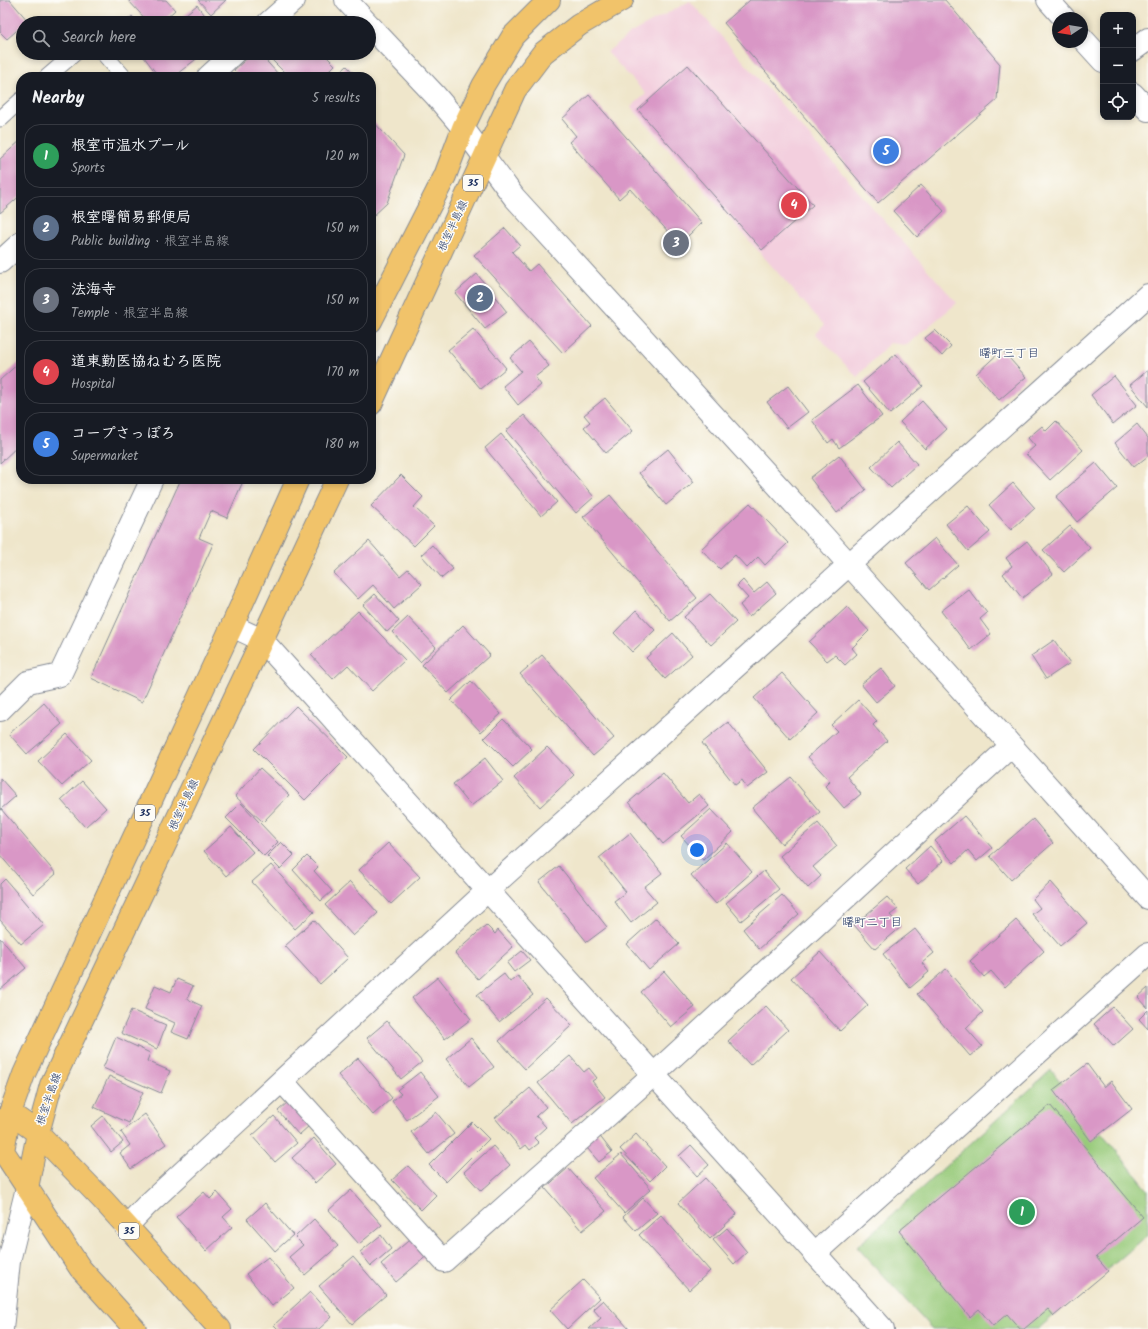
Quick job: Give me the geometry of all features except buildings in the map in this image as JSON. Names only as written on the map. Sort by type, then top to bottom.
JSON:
[{"type":"main road","name":"35","points":[[376,311],[445,176],[462,128],[483,86],[513,36],[549,0]]},
{"type":"main road","name":"根室半島線","points":[[376,393],[515,90],[543,53],[579,26],[622,0]]},
{"type":"main road","name":"35","points":[[135,1329],[80,1268],[27,1188],[1,1156],[5,1112],[232,626],[296,484]]},
{"type":"main road","name":"根室半島線","points":[[27,1188],[38,1133],[51,1085],[335,484]]},
{"type":"main road","name":"根室半島線","points":[[5,1112],[38,1133],[102,1200],[220,1329]]},
{"type":"street","points":[[276,16],[294,0]]},
{"type":"street","points":[[346,0],[361,16]]},
{"type":"street","points":[[1048,0],[1059,12]]},
{"type":"street","points":[[376,32],[435,95],[514,197],[848,564],[1148,898]]},
{"type":"street","points":[[1136,48],[1148,39]]},
{"type":"street","points":[[1088,45],[1100,58]]},
{"type":"street","points":[[213,72],[226,60]]},
{"type":"street","points":[[1136,97],[1148,110]]},
{"type":"street","points":[[0,262],[16,248]]},
{"type":"street","points":[[126,1227],[146,1206],[487,891],[1148,295]]},
{"type":"street","points":[[0,710],[28,682],[60,675],[150,484]]},
{"type":"street","points":[[232,626],[262,640],[883,1329]]},
{"type":"street","points":[[282,1081],[444,1261],[652,1074],[1011,746]]},
{"type":"street","points":[[814,1254],[1148,954]]},
{"type":"street","points":[[2,1329],[9,1262],[27,1188]]},
{"type":"lane","points":[[53,72],[67,60]]},
{"type":"lane","points":[[109,60],[120,72]]},
{"type":"lane","points":[[0,119],[16,105]]},
{"type":"shaded area","points":[[690,1],[957,303],[906,345],[889,343],[857,377],[816,334],[824,325],[631,107],[646,94],[607,52],[631,33]]},
{"type":"green space","points":[[1051,1070],[1148,1190],[1148,1235],[1038,1329],[932,1329],[857,1247]]},
{"type":"place","name":"コープさっぽろ","points":[[886,151]]},
{"type":"place","name":"道東勤医協ねむろ医院","points":[[794,205]]},
{"type":"place","name":"法海寺","points":[[676,243]]},
{"type":"place","name":"根室曙簡易郵便局","points":[[480,298]]},
{"type":"place","name":"根室市温水プール","points":[[1022,1212]]},
{"type":"district","name":"曙町三丁目","points":[[1009,353]]},
{"type":"district","name":"曙町二丁目","points":[[872,922]]}]
